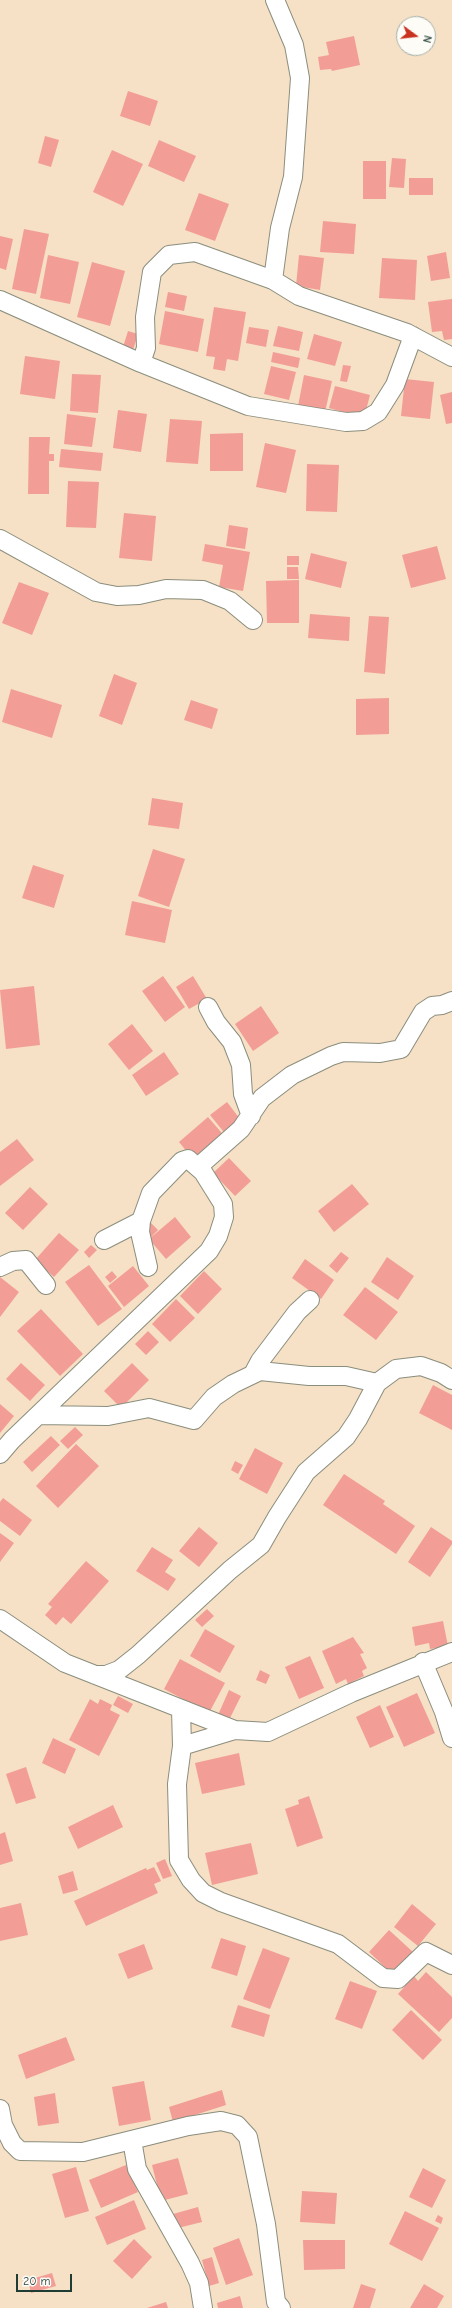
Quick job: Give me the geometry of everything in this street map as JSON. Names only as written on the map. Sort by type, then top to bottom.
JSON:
[{"type":"street","points":[[273,280],[280,228],[293,177],[300,78],[294,45],[275,0]]},
{"type":"street","points":[[141,363],[146,348],[145,317],[152,272],[169,255],[195,252],[273,280],[299,296],[412,336],[452,357]]},
{"type":"street","points":[[0,300],[141,363],[248,406],[308,417],[363,421],[378,412],[395,385],[412,336]]},
{"type":"street","points":[[0,539],[96,592],[117,596],[139,595],[166,589],[203,590],[230,600],[253,620]]},
{"type":"street","points":[[198,1167],[241,1129],[262,1098],[292,1075],[330,1056],[343,1052],[380,1052],[401,1049],[423,1012],[432,1006],[442,1005],[452,1001]]},
{"type":"street","points":[[208,1007],[216,1022],[232,1042],[241,1065],[243,1094],[251,1116]]},
{"type":"street","points":[[1,1450],[209,1251],[218,1236],[224,1217],[223,1204],[211,1182],[198,1167],[188,1159],[182,1161],[161,1180],[151,1193],[141,1221],[140,1232],[148,1266]]},
{"type":"street","points":[[104,1240],[141,1221]]},
{"type":"street","points":[[0,1267],[12,1260],[26,1260],[46,1285]]},
{"type":"street","points":[[253,1374],[260,1361],[297,1312],[310,1300]]},
{"type":"street","points":[[95,1675],[106,1675],[119,1670],[230,1570],[261,1545],[277,1516],[306,1472],[346,1437],[358,1419],[377,1383],[396,1369],[421,1366],[441,1373],[452,1380]]},
{"type":"street","points":[[38,1415],[108,1416],[149,1408],[194,1420],[214,1397],[233,1384],[260,1371],[309,1376],[346,1376],[377,1383]]},
{"type":"street","points":[[0,1619],[65,1663],[235,1730],[268,1732],[351,1693],[423,1662],[452,1652]]},
{"type":"street","points":[[423,1662],[444,1712],[452,1738]]},
{"type":"street","points":[[181,1709],[182,1746],[177,1784],[178,1860],[191,1880],[203,1892],[221,1902],[338,1944],[383,1978],[398,1978],[426,1952],[452,1965]]},
{"type":"street","points":[[182,1746],[235,1730]]},
{"type":"street","points":[[0,2109],[6,2146],[20,2151],[83,2152],[188,2126],[221,2121],[237,2125],[248,2137],[266,2224],[276,2302],[281,2308]]},
{"type":"street","points":[[132,2140],[137,2169],[190,2263],[199,2283],[203,2308]]},
{"type":"building","points":[[354,36],[360,65],[332,71],[331,69],[320,70],[318,57],[329,55],[326,42]]},
{"type":"building","points":[[128,91],[158,101],[150,126],[120,116]]},
{"type":"building","points":[[45,136],[59,140],[51,167],[38,163]]},
{"type":"building","points":[[159,140],[196,156],[184,182],[148,166]]},
{"type":"building","points":[[112,150],[143,164],[123,206],[93,192]]},
{"type":"building","points":[[392,158],[406,159],[404,188],[389,187]]},
{"type":"building","points":[[363,161],[386,161],[386,199],[363,199]]},
{"type":"building","points":[[409,178],[433,178],[433,195],[409,195]]},
{"type":"building","points":[[199,193],[229,204],[215,241],[185,230]]},
{"type":"building","points":[[323,221],[356,224],[354,254],[320,252]]},
{"type":"building","points":[[24,229],[49,234],[36,294],[12,289]]},
{"type":"building","points":[[0,236],[13,239],[6,270],[0,268]]},
{"type":"building","points":[[446,252],[450,278],[431,281],[427,256]]},
{"type":"building","points":[[48,255],[79,262],[70,304],[40,298]]},
{"type":"building","points":[[299,255],[324,258],[320,290],[296,286]]},
{"type":"building","points":[[382,258],[417,260],[415,300],[379,298]]},
{"type":"building","points":[[92,262],[125,271],[110,326],[77,317]]},
{"type":"building","points":[[168,292],[187,296],[184,311],[165,307]]},
{"type":"building","points":[[452,299],[452,339],[444,340],[442,331],[432,332],[428,302]]},
{"type":"building","points":[[214,307],[246,312],[238,361],[227,359],[225,371],[213,369],[215,357],[206,356]]},
{"type":"building","points":[[165,311],[204,319],[198,352],[159,344]]},
{"type":"building","points":[[278,326],[303,332],[299,351],[273,346]]},
{"type":"building","points":[[249,327],[269,330],[266,347],[246,343]]},
{"type":"building","points":[[128,331],[138,334],[133,350],[123,347]]},
{"type":"building","points":[[314,334],[342,342],[335,366],[307,359]]},
{"type":"building","points":[[273,352],[300,358],[298,368],[271,362]]},
{"type":"building","points":[[25,356],[60,361],[55,399],[20,394]]},
{"type":"building","points":[[343,365],[351,366],[347,382],[340,381]]},
{"type":"building","points":[[271,366],[296,372],[289,400],[264,394]]},
{"type":"building","points":[[72,374],[101,375],[98,413],[70,411]]},
{"type":"building","points":[[304,375],[332,381],[325,412],[298,406]]},
{"type":"building","points":[[405,379],[434,382],[430,419],[401,416]]},
{"type":"building","points":[[335,386],[370,395],[364,418],[329,408]]},
{"type":"building","points":[[452,392],[452,423],[446,424],[440,395]]},
{"type":"building","points":[[118,410],[147,414],[141,452],[113,448]]},
{"type":"building","points":[[67,414],[96,418],[92,447],[64,444]]},
{"type":"building","points":[[170,419],[202,421],[198,464],[166,462]]},
{"type":"building","points":[[243,433],[243,471],[210,471],[210,434]]},
{"type":"building","points":[[29,437],[50,437],[49,454],[54,454],[54,461],[49,461],[49,494],[28,494]]},
{"type":"building","points":[[265,443],[296,450],[286,493],[256,487]]},
{"type":"building","points":[[61,449],[103,453],[101,471],[59,467]]},
{"type":"building","points":[[307,464],[339,465],[337,512],[306,511]]},
{"type":"building","points":[[68,481],[99,482],[96,528],[66,527]]},
{"type":"building","points":[[124,513],[156,516],[152,561],[119,558]]},
{"type":"building","points":[[229,525],[248,528],[245,549],[226,546]]},
{"type":"building","points":[[205,544],[250,552],[243,591],[219,587],[223,565],[202,561]]},
{"type":"building","points":[[437,546],[446,579],[411,588],[402,555]]},
{"type":"building","points":[[311,553],[347,562],[341,588],[305,579]]},
{"type":"building","points":[[287,556],[299,556],[299,565],[287,565]]},
{"type":"building","points":[[287,567],[298,567],[299,579],[287,579]]},
{"type":"building","points":[[299,580],[299,623],[267,623],[266,581]]},
{"type":"building","points":[[19,582],[49,593],[32,635],[2,623]]},
{"type":"building","points":[[310,614],[350,617],[349,641],[308,638]]},
{"type":"building","points":[[369,616],[389,617],[385,674],[364,672]]},
{"type":"building","points":[[114,674],[137,683],[122,725],[99,716]]},
{"type":"building","points":[[11,689],[62,705],[52,738],[2,722]]},
{"type":"building","points":[[389,698],[389,734],[356,735],[356,699]]},
{"type":"building","points":[[191,700],[218,709],[212,729],[184,720]]},
{"type":"building","points":[[152,798],[183,803],[179,829],[148,825]]},
{"type":"building","points":[[153,849],[185,859],[169,907],[138,896]]},
{"type":"building","points":[[33,865],[64,875],[54,908],[22,898]]},
{"type":"building","points":[[132,901],[172,910],[165,943],[125,935]]},
{"type":"building","points":[[163,976],[185,1007],[165,1022],[142,991]]},
{"type":"building","points":[[193,976],[207,999],[189,1009],[176,987]]},
{"type":"building","points":[[34,986],[40,1045],[6,1049],[0,990]]},
{"type":"building","points":[[261,1006],[279,1033],[253,1051],[235,1024]]},
{"type":"building","points":[[132,1024],[153,1051],[129,1070],[108,1044]]},
{"type":"building","points":[[164,1052],[179,1074],[146,1096],[132,1075]]},
{"type":"building","points":[[227,1102],[243,1123],[227,1136],[210,1115]]},
{"type":"building","points":[[208,1117],[227,1139],[197,1164],[179,1142]]},
{"type":"building","points":[[17,1139],[34,1160],[0,1186],[0,1152]]},
{"type":"building","points":[[229,1158],[251,1181],[235,1196],[213,1173]]},
{"type":"building","points":[[352,1184],[369,1204],[334,1232],[318,1211]]},
{"type":"building","points":[[30,1187],[48,1204],[23,1230],[5,1213]]},
{"type":"building","points":[[175,1217],[191,1237],[166,1259],[149,1239]]},
{"type":"building","points":[[150,1222],[158,1230],[151,1237],[144,1228]]},
{"type":"building","points":[[59,1233],[79,1250],[54,1277],[35,1260]]},
{"type":"building","points":[[91,1245],[97,1250],[89,1258],[84,1252]]},
{"type":"building","points":[[341,1252],[349,1258],[337,1273],[329,1266]]},
{"type":"building","points":[[387,1257],[414,1276],[398,1300],[371,1282]]},
{"type":"building","points":[[305,1259],[334,1280],[321,1299],[292,1278]]},
{"type":"building","points":[[89,1265],[122,1309],[98,1326],[65,1282]]},
{"type":"building","points":[[133,1266],[149,1286],[124,1307],[108,1286]]},
{"type":"building","points":[[112,1271],[117,1277],[110,1283],[105,1277]]},
{"type":"building","points":[[204,1271],[222,1289],[198,1314],[180,1296]]},
{"type":"building","points":[[0,1277],[19,1292],[0,1317]]},
{"type":"building","points":[[365,1287],[398,1312],[376,1340],[343,1315]]},
{"type":"building","points":[[176,1299],[195,1318],[170,1342],[152,1324]]},
{"type":"building","points":[[41,1309],[83,1354],[60,1376],[17,1331]]},
{"type":"building","points":[[148,1331],[159,1342],[146,1355],[135,1344]]},
{"type":"building","points":[[21,1363],[45,1385],[30,1401],[6,1379]]},
{"type":"building","points":[[132,1363],[149,1380],[121,1408],[104,1391]]},
{"type":"building","points":[[433,1385],[452,1395],[452,1430],[419,1413]]},
{"type":"building","points":[[0,1404],[14,1416],[0,1433]]},
{"type":"building","points":[[75,1427],[83,1435],[68,1449],[60,1441]]},
{"type":"building","points":[[51,1436],[60,1445],[32,1472],[23,1462]]},
{"type":"building","points":[[76,1444],[99,1466],[58,1508],[36,1486]]},
{"type":"building","points":[[255,1448],[283,1463],[267,1494],[239,1479]]},
{"type":"building","points":[[235,1461],[243,1465],[238,1474],[231,1470]]},
{"type":"building","points":[[344,1474],[385,1501],[383,1504],[415,1526],[396,1554],[323,1505]]},
{"type":"building","points":[[3,1498],[32,1520],[20,1536],[0,1521],[0,1502]]},
{"type":"building","points":[[199,1527],[218,1543],[199,1567],[179,1551]]},
{"type":"building","points":[[431,1527],[452,1541],[452,1544],[430,1577],[408,1562]]},
{"type":"building","points":[[0,1533],[14,1543],[0,1562]]},
{"type":"building","points":[[152,1547],[173,1560],[165,1572],[176,1579],[168,1591],[136,1571]]},
{"type":"building","points":[[86,1561],[109,1581],[71,1624],[63,1617],[56,1625],[45,1615],[52,1607],[48,1604]]},
{"type":"building","points":[[207,1609],[214,1616],[202,1627],[195,1620]]},
{"type":"building","points":[[443,1621],[448,1646],[430,1649],[429,1643],[415,1646],[412,1627]]},
{"type":"building","points":[[205,1629],[235,1646],[220,1673],[190,1656]]},
{"type":"building","points":[[353,1637],[364,1653],[360,1654],[367,1668],[362,1671],[364,1676],[348,1684],[346,1679],[336,1684],[322,1651]]},
{"type":"building","points":[[310,1656],[324,1688],[299,1699],[285,1667]]},
{"type":"building","points":[[180,1659],[225,1683],[209,1713],[164,1689]]},
{"type":"building","points":[[260,1670],[270,1675],[266,1684],[256,1680]]},
{"type":"building","points":[[229,1690],[241,1696],[229,1720],[218,1715]]},
{"type":"building","points":[[417,1693],[435,1733],[404,1747],[386,1707]]},
{"type":"building","points":[[118,1696],[133,1704],[128,1713],[113,1705]]},
{"type":"building","points":[[90,1699],[98,1704],[100,1699],[112,1705],[110,1710],[120,1715],[99,1756],[69,1740]]},
{"type":"building","points":[[380,1705],[394,1737],[370,1748],[356,1717]]},
{"type":"building","points":[[53,1738],[76,1749],[65,1774],[42,1763]]},
{"type":"building","points":[[239,1753],[245,1785],[202,1794],[195,1763]]},
{"type":"building","points":[[26,1767],[36,1798],[16,1804],[6,1774]]},
{"type":"building","points":[[309,1796],[323,1838],[297,1847],[285,1809],[299,1804],[298,1800]]},
{"type":"building","points":[[113,1805],[123,1827],[78,1849],[68,1827]]},
{"type":"building","points":[[5,1832],[13,1861],[0,1865],[0,1834]]},
{"type":"building","points":[[251,1843],[258,1874],[212,1885],[205,1853]]},
{"type":"building","points":[[165,1859],[172,1876],[163,1879],[156,1863]]},
{"type":"building","points":[[154,1867],[161,1881],[154,1884],[158,1893],[86,1926],[74,1901],[146,1868],[147,1870]]},
{"type":"building","points":[[73,1871],[78,1890],[63,1894],[58,1876]]},
{"type":"building","points":[[21,1903],[28,1935],[0,1941],[0,1908]]},
{"type":"building","points":[[412,1904],[436,1924],[418,1946],[394,1927]]},
{"type":"building","points":[[389,1930],[413,1952],[392,1974],[369,1952]]},
{"type":"building","points":[[221,1938],[246,1946],[237,1976],[211,1968]]},
{"type":"building","points":[[144,1944],[153,1969],[128,1979],[118,1954]]},
{"type":"building","points":[[263,1948],[290,1958],[270,2009],[243,1999]]},
{"type":"building","points":[[426,1972],[452,1997],[452,2018],[439,2032],[398,1994],[414,1976],[418,1981]]},
{"type":"building","points":[[350,1981],[377,1991],[362,2029],[335,2019]]},
{"type":"building","points":[[238,2005],[270,2015],[264,2037],[231,2027]]},
{"type":"building","points":[[411,2010],[442,2040],[423,2060],[392,2030]]},
{"type":"building","points":[[66,2037],[75,2060],[26,2079],[18,2055]]},
{"type":"building","points":[[144,2081],[151,2120],[119,2126],[112,2087]]},
{"type":"building","points":[[222,2090],[226,2105],[173,2122],[169,2107]]},
{"type":"building","points":[[55,2093],[59,2123],[38,2126],[34,2097]]},
{"type":"building","points":[[178,2158],[188,2194],[161,2201],[152,2165]]},
{"type":"building","points":[[126,2165],[138,2192],[101,2208],[89,2180]]},
{"type":"building","points":[[76,2167],[89,2211],[65,2218],[52,2174]]},
{"type":"building","points":[[423,2168],[446,2180],[432,2208],[409,2197]]},
{"type":"building","points":[[302,2191],[337,2193],[335,2224],[300,2222]]},
{"type":"building","points":[[134,2200],[146,2229],[107,2245],[95,2217]]},
{"type":"building","points":[[198,2207],[202,2222],[178,2228],[173,2214]]},
{"type":"building","points":[[405,2211],[439,2228],[422,2261],[389,2244]]},
{"type":"building","points":[[438,2215],[443,2218],[441,2224],[435,2221]]},
{"type":"building","points":[[239,2238],[253,2275],[226,2285],[213,2248]]},
{"type":"building","points":[[134,2239],[152,2257],[132,2279],[113,2261]]},
{"type":"building","points":[[303,2240],[345,2240],[345,2269],[304,2270]]},
{"type":"building","points":[[212,2257],[219,2283],[209,2286],[202,2260]]},
{"type":"building","points":[[52,2273],[56,2286],[31,2293],[28,2280]]},
{"type":"building","points":[[361,2284],[376,2289],[370,2308],[353,2308]]},
{"type":"building","points":[[424,2284],[444,2296],[437,2308],[410,2308]]},
{"type":"building","points":[[240,2296],[243,2308],[218,2308],[217,2303]]},
{"type":"building","points":[[166,2302],[168,2308],[147,2308]]}]
